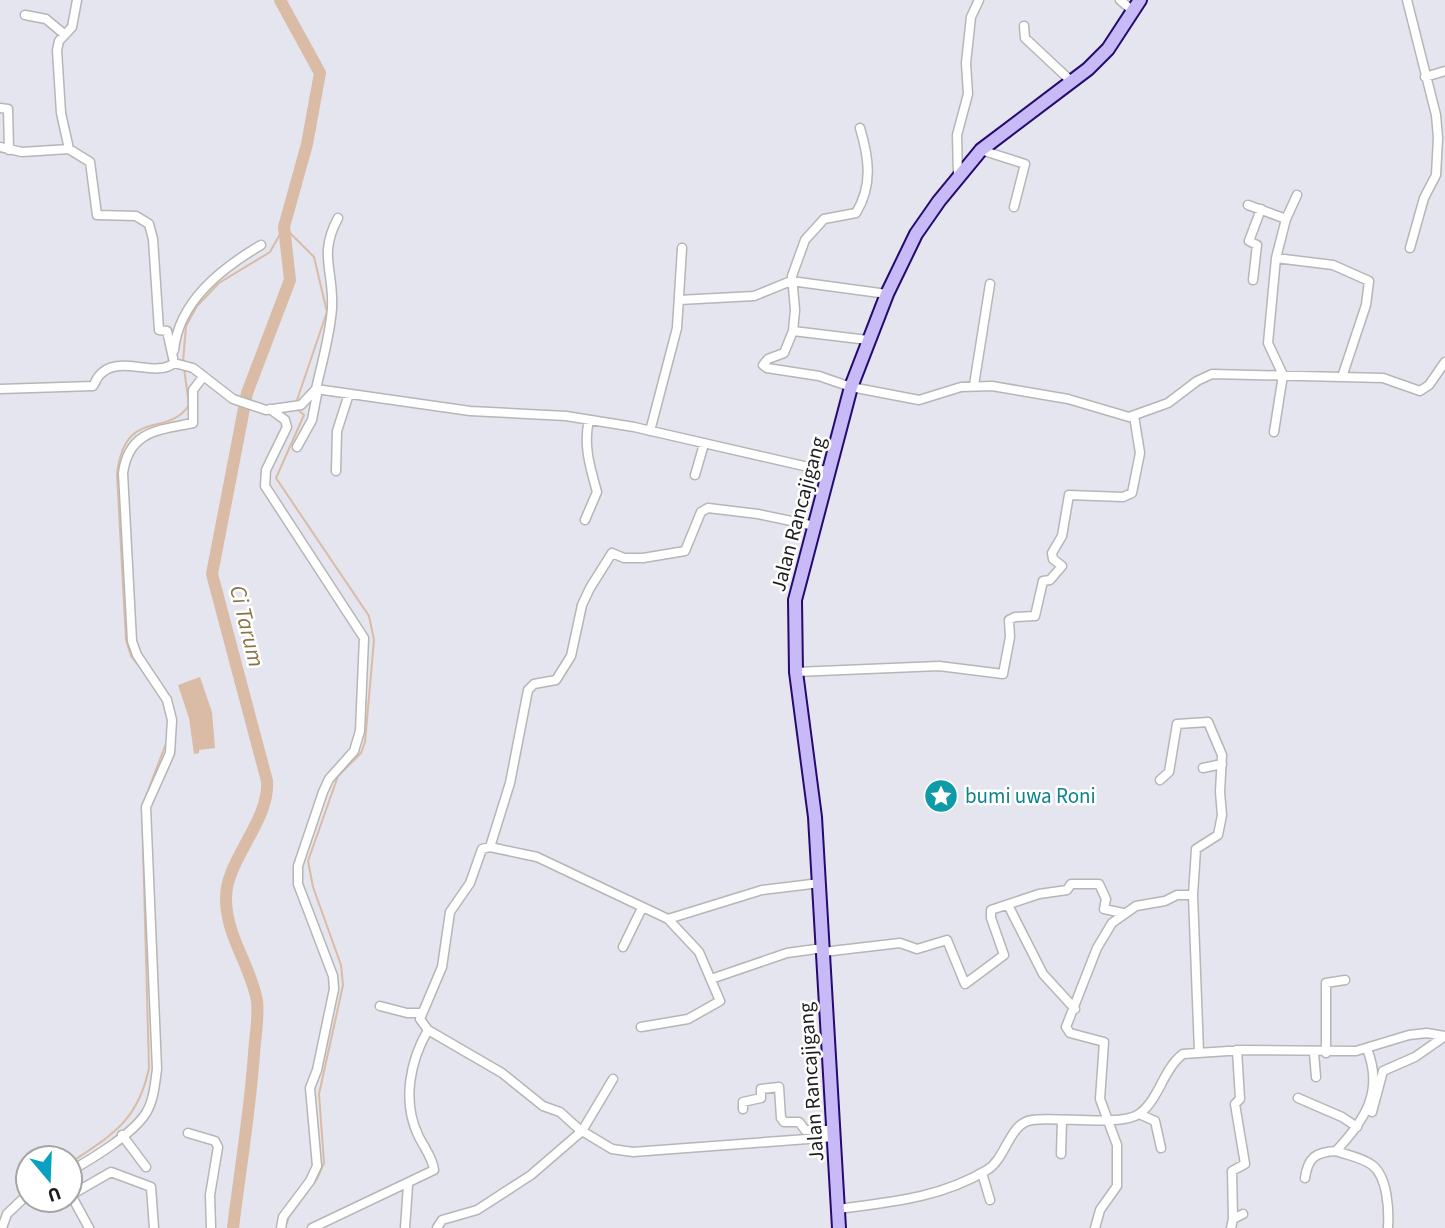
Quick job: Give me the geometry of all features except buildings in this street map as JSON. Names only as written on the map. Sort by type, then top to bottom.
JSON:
[{"type":"main road","name":"Jalan Rancajigang","points":[[839,1228],[820,883],[810,761],[796,672],[793,609],[851,387],[887,294],[923,224],[981,150],[1072,82],[1108,49],[1136,5]]},
{"type":"street","points":[[69,149],[61,113],[57,50],[64,34],[72,27],[77,0]]},
{"type":"street","points":[[958,176],[957,135],[968,94],[966,64],[971,17],[979,0]]},
{"type":"street","points":[[1120,0],[1136,5]]},
{"type":"street","points":[[1408,0],[1436,116],[1436,175],[1424,198],[1410,248]]},
{"type":"street","points":[[26,15],[46,19],[64,34]]},
{"type":"street","points":[[1024,26],[1024,37],[1072,82]]},
{"type":"street","points":[[1425,77],[1445,71]]},
{"type":"street","points":[[0,108],[8,109],[4,148],[69,149],[90,162],[97,215],[136,216],[151,226],[159,330],[167,331],[174,362]]},
{"type":"street","points":[[860,128],[870,164],[858,211],[820,222],[805,240],[791,281],[796,297],[793,331],[783,355],[767,360],[765,367],[819,376],[851,387],[923,400],[974,385],[1068,400],[1125,416],[1136,415],[1176,398],[1197,381],[1219,373],[1383,378],[1420,391],[1429,386],[1445,362]]},
{"type":"street","points":[[981,150],[1025,164],[1014,207]]},
{"type":"street","points":[[1436,175],[1445,181]]},
{"type":"street","points":[[1273,432],[1283,375],[1268,342],[1276,258],[1286,219],[1297,195]]},
{"type":"street","points":[[1248,205],[1286,219]]},
{"type":"street","points":[[1253,280],[1258,245],[1249,241],[1261,209]]},
{"type":"street","points":[[296,447],[312,420],[328,340],[332,306],[327,243],[338,218]]},
{"type":"street","points":[[0,389],[93,386],[100,375],[113,369],[136,366],[164,369],[174,362],[184,318],[204,288],[234,261],[261,245]]},
{"type":"street","points":[[650,431],[677,328],[682,248]]},
{"type":"street","points":[[1276,258],[1333,265],[1370,281],[1366,305],[1342,377]]},
{"type":"street","points":[[679,300],[754,296],[791,281],[887,294]]},
{"type":"street","points":[[974,385],[990,284]]},
{"type":"street","points":[[793,331],[868,340]]},
{"type":"street","points":[[174,362],[191,367],[233,399],[259,409],[301,405],[317,389]]},
{"type":"street","points":[[84,1161],[143,1117],[149,1107],[158,1064],[146,807],[170,753],[172,720],[167,700],[137,655],[132,641],[123,473],[130,452],[143,437],[162,427],[190,423],[193,388],[203,377]]},
{"type":"street","points":[[317,389],[470,411],[589,420],[830,471]]},
{"type":"street","points":[[336,471],[337,431],[349,394]]},
{"type":"street","points":[[270,410],[285,420],[286,427],[266,471],[265,486],[364,638],[360,732],[354,751],[329,779],[298,866],[298,884],[333,976],[334,989],[317,1070],[310,1088],[317,1166],[310,1181],[283,1217],[281,1228]]},
{"type":"street","points":[[796,672],[939,666],[1003,674],[1010,639],[1009,620],[1015,617],[1035,617],[1043,581],[1050,580],[1062,566],[1053,559],[1052,553],[1062,536],[1069,495],[1123,497],[1132,493],[1140,453],[1136,415]]},
{"type":"street","points":[[584,520],[597,492],[588,462],[586,433],[589,420]]},
{"type":"street","points":[[695,475],[704,444]]},
{"type":"street","points":[[491,847],[510,783],[528,690],[534,684],[555,680],[571,656],[582,606],[612,553],[624,558],[643,558],[685,551],[701,512],[708,508],[758,514],[815,526]]},
{"type":"street","points":[[1160,780],[1168,774],[1178,723],[1208,722],[1221,747],[1222,764],[1220,829],[1213,839],[1196,847],[1193,895],[1199,1052]]},
{"type":"street","points":[[1203,768],[1222,764]]},
{"type":"street","points":[[641,1027],[688,1019],[717,1005],[721,999],[699,952],[668,919],[537,857],[491,847],[482,849],[470,883],[450,912],[444,960],[422,1013],[421,1023],[428,1030],[502,1073],[543,1106],[560,1112],[581,1131],[612,1149],[633,1152],[834,1134]]},
{"type":"street","points":[[711,979],[792,951],[900,943],[917,949],[947,940],[959,976],[965,984],[1004,955],[990,913],[1007,905],[1039,894],[1067,890],[1070,884],[1095,882],[1099,884],[1105,897],[1104,909],[1123,913]]},
{"type":"street","points":[[668,919],[762,890],[820,883]]},
{"type":"street","points":[[1095,1228],[1100,1210],[1117,1186],[1118,1149],[1100,1099],[1104,1042],[1067,1031],[1076,999],[1090,972],[1104,934],[1123,913],[1136,906],[1165,901],[1177,895],[1193,895]]},
{"type":"street","points":[[1007,905],[1042,974],[1075,1009]]},
{"type":"street","points":[[623,947],[642,908]]},
{"type":"street","points":[[1326,1053],[1325,984],[1345,980]]},
{"type":"street","points":[[380,1006],[407,1013],[422,1013]]},
{"type":"street","points":[[312,1228],[408,1185],[434,1169],[417,1133],[410,1102],[411,1070],[428,1030]]},
{"type":"street","points":[[1139,1114],[1178,1057],[1199,1052],[1237,1050],[1326,1053],[1367,1049],[1409,1035],[1427,1033],[1445,1036]]},
{"type":"street","points":[[1372,1112],[1383,1071],[1415,1057],[1445,1036]]},
{"type":"street","points":[[1336,1151],[1357,1127],[1373,1091],[1375,1068],[1367,1049]]},
{"type":"street","points":[[1232,1224],[1232,1171],[1245,1165],[1235,1104],[1240,1099],[1237,1050]]},
{"type":"street","points":[[1314,1053],[1316,1077]]},
{"type":"street","points":[[438,1228],[442,1220],[474,1212],[531,1175],[581,1131],[613,1079]]},
{"type":"street","points":[[743,1110],[743,1102],[759,1099],[761,1089],[776,1086],[781,1089],[781,1118],[784,1122],[799,1122],[805,1130],[834,1134]]},
{"type":"street","points":[[1298,1098],[1342,1116],[1357,1127]]},
{"type":"street","points":[[838,1209],[922,1198],[982,1173],[997,1163],[1011,1138],[1029,1121],[1106,1119],[1139,1114],[1155,1121],[1161,1148]]},
{"type":"street","points":[[1061,1154],[1062,1120]]},
{"type":"street","points":[[188,1133],[215,1141],[218,1147],[210,1195],[211,1228]]},
{"type":"street","points":[[122,1135],[146,1167]]},
{"type":"street","points":[[1306,1178],[1314,1155],[1323,1151],[1336,1151],[1365,1161],[1376,1169],[1385,1190],[1388,1228]]},
{"type":"street","points":[[84,1186],[108,1172],[150,1186],[154,1228]]},
{"type":"street","points":[[982,1173],[990,1200]]},
{"type":"street","points":[[405,1228],[408,1185]]},
{"type":"street","points":[[2,1228],[4,1213]]},
{"type":"street","points":[[1232,1224],[1243,1214]]},
{"type":"shaded area","points":[[200,677],[212,712],[215,748],[199,750],[199,753],[194,754],[189,718],[178,685]]},
{"type":"waterway","name":"Ci Tarum","points":[[233,1228],[250,1098],[257,1001],[230,926],[226,899],[232,870],[262,811],[267,781],[212,574],[247,393],[290,280],[284,227],[307,144],[320,73],[280,0]]},
{"type":"waterway","points":[[183,362],[186,326],[197,306],[219,283],[270,252],[284,227],[314,257],[327,312],[296,403]]},
{"type":"waterway","points":[[148,678],[131,656],[126,640],[117,474],[121,453],[137,431],[170,421],[189,405],[184,368]]},
{"type":"waterway","points":[[285,1228],[289,1217],[317,1179],[324,1163],[319,1094],[343,985],[341,965],[313,887],[308,861],[338,776],[361,753],[365,742],[374,640],[369,616],[276,478],[304,415],[297,409]]},
{"type":"waterway","points":[[143,804],[167,741]]},
{"type":"waterway","points":[[84,1154],[111,1135],[130,1114],[138,1101],[149,1068],[142,810]]},
{"type":"waterway","points":[[9,1207],[14,1202]]},
{"type":"place","name":"bumi uwa Roni","points":[[941,796]]}]
